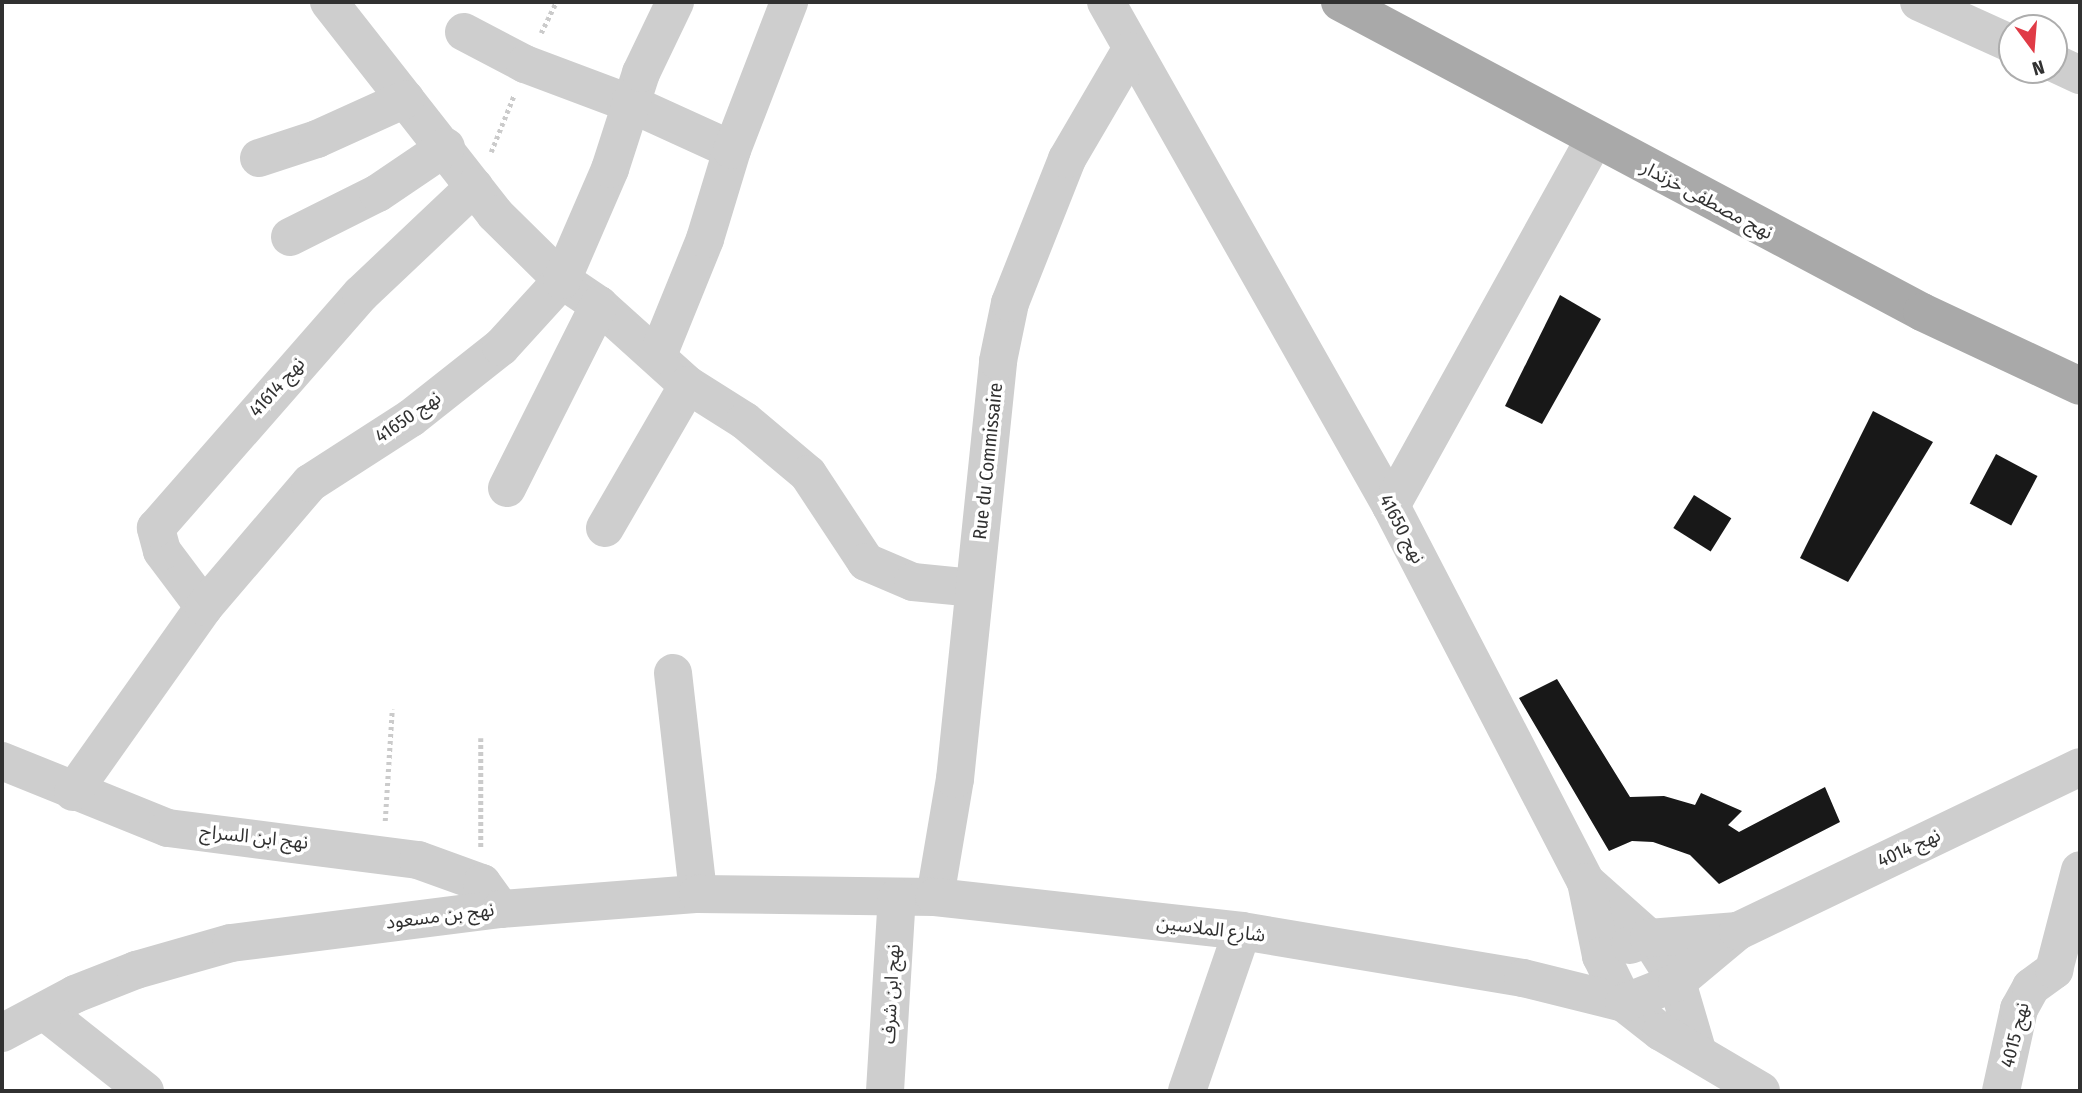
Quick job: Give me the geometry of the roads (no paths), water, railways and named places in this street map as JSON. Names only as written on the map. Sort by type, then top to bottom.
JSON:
[{"type":"main road","name":"نهج مصطفى خزندار","points":[[1340,2],[1594,140],[1922,312],[2077,376]]},
{"type":"street","points":[[329,2],[446,147],[474,187],[562,280],[599,304],[688,385],[745,421],[808,474],[866,562],[913,582],[974,588]]},
{"type":"street","name":"نهج 41650","points":[[73,792],[204,607],[310,483],[411,418],[501,347],[562,280],[610,170],[629,103],[675,2]]},
{"type":"street","points":[[658,355],[705,239],[732,150],[789,2]]},
{"type":"street","name":"نهج 41650","points":[[1105,2],[1130,51],[1391,506],[1586,882],[1649,938],[1677,982],[1697,1050]]},
{"type":"street","points":[[1919,2],[1998,38]]},
{"type":"street","points":[[464,32],[525,64],[629,103],[732,150]]},
{"type":"street","name":"Rue du Commissaire","points":[[935,897],[955,779],[998,361],[1010,303],[1067,159],[1130,51]]},
{"type":"street","points":[[259,158],[317,139],[405,99]]},
{"type":"street","points":[[1391,506],[1594,140]]},
{"type":"street","points":[[290,237],[378,193],[446,147]]},
{"type":"street","name":"نهج 41614","points":[[204,607],[162,551],[156,528],[361,294],[474,187]]},
{"type":"street","points":[[507,488],[599,304]]},
{"type":"street","points":[[605,528],[688,385]]},
{"type":"street","points":[[673,673],[698,894]]},
{"type":"street","name":"نهج ابن السراج","points":[[2,761],[73,792],[168,828],[382,853],[418,860],[491,896]]},
{"type":"street","name":"نهج 4014","points":[[1677,982],[1738,931],[2080,767]]},
{"type":"street","name":"نهج 4015","points":[[2001,1091],[2019,1009],[2031,987],[2054,970],[2075,915],[2080,870]]},
{"type":"street","name":"شارع الملاسين","points":[[1586,882],[1601,956],[1624,1003]]},
{"type":"street","name":"نهج بن مسعود","points":[[2,1033],[136,970],[231,943],[491,896],[698,894],[897,897]]},
{"type":"street","name":"شارع الملاسين","points":[[897,897],[935,897],[1242,931],[1523,978],[1624,1003],[1661,1032],[1697,1050],[1761,1091]]},
{"type":"street","name":"نهج ابن شرف","points":[[886,1091],[897,897]]},
{"type":"street","points":[[1187,1091],[1242,931]]},
{"type":"street","name":"نهج 4014","points":[[1649,938],[1738,931]]},
{"type":"street","name":"شارع الملاسين","points":[[1523,978],[1601,956],[1649,938]]},
{"type":"street","points":[[1624,1003],[1677,982]]},
{"type":"street","points":[[44,1011],[145,1091]]}]
